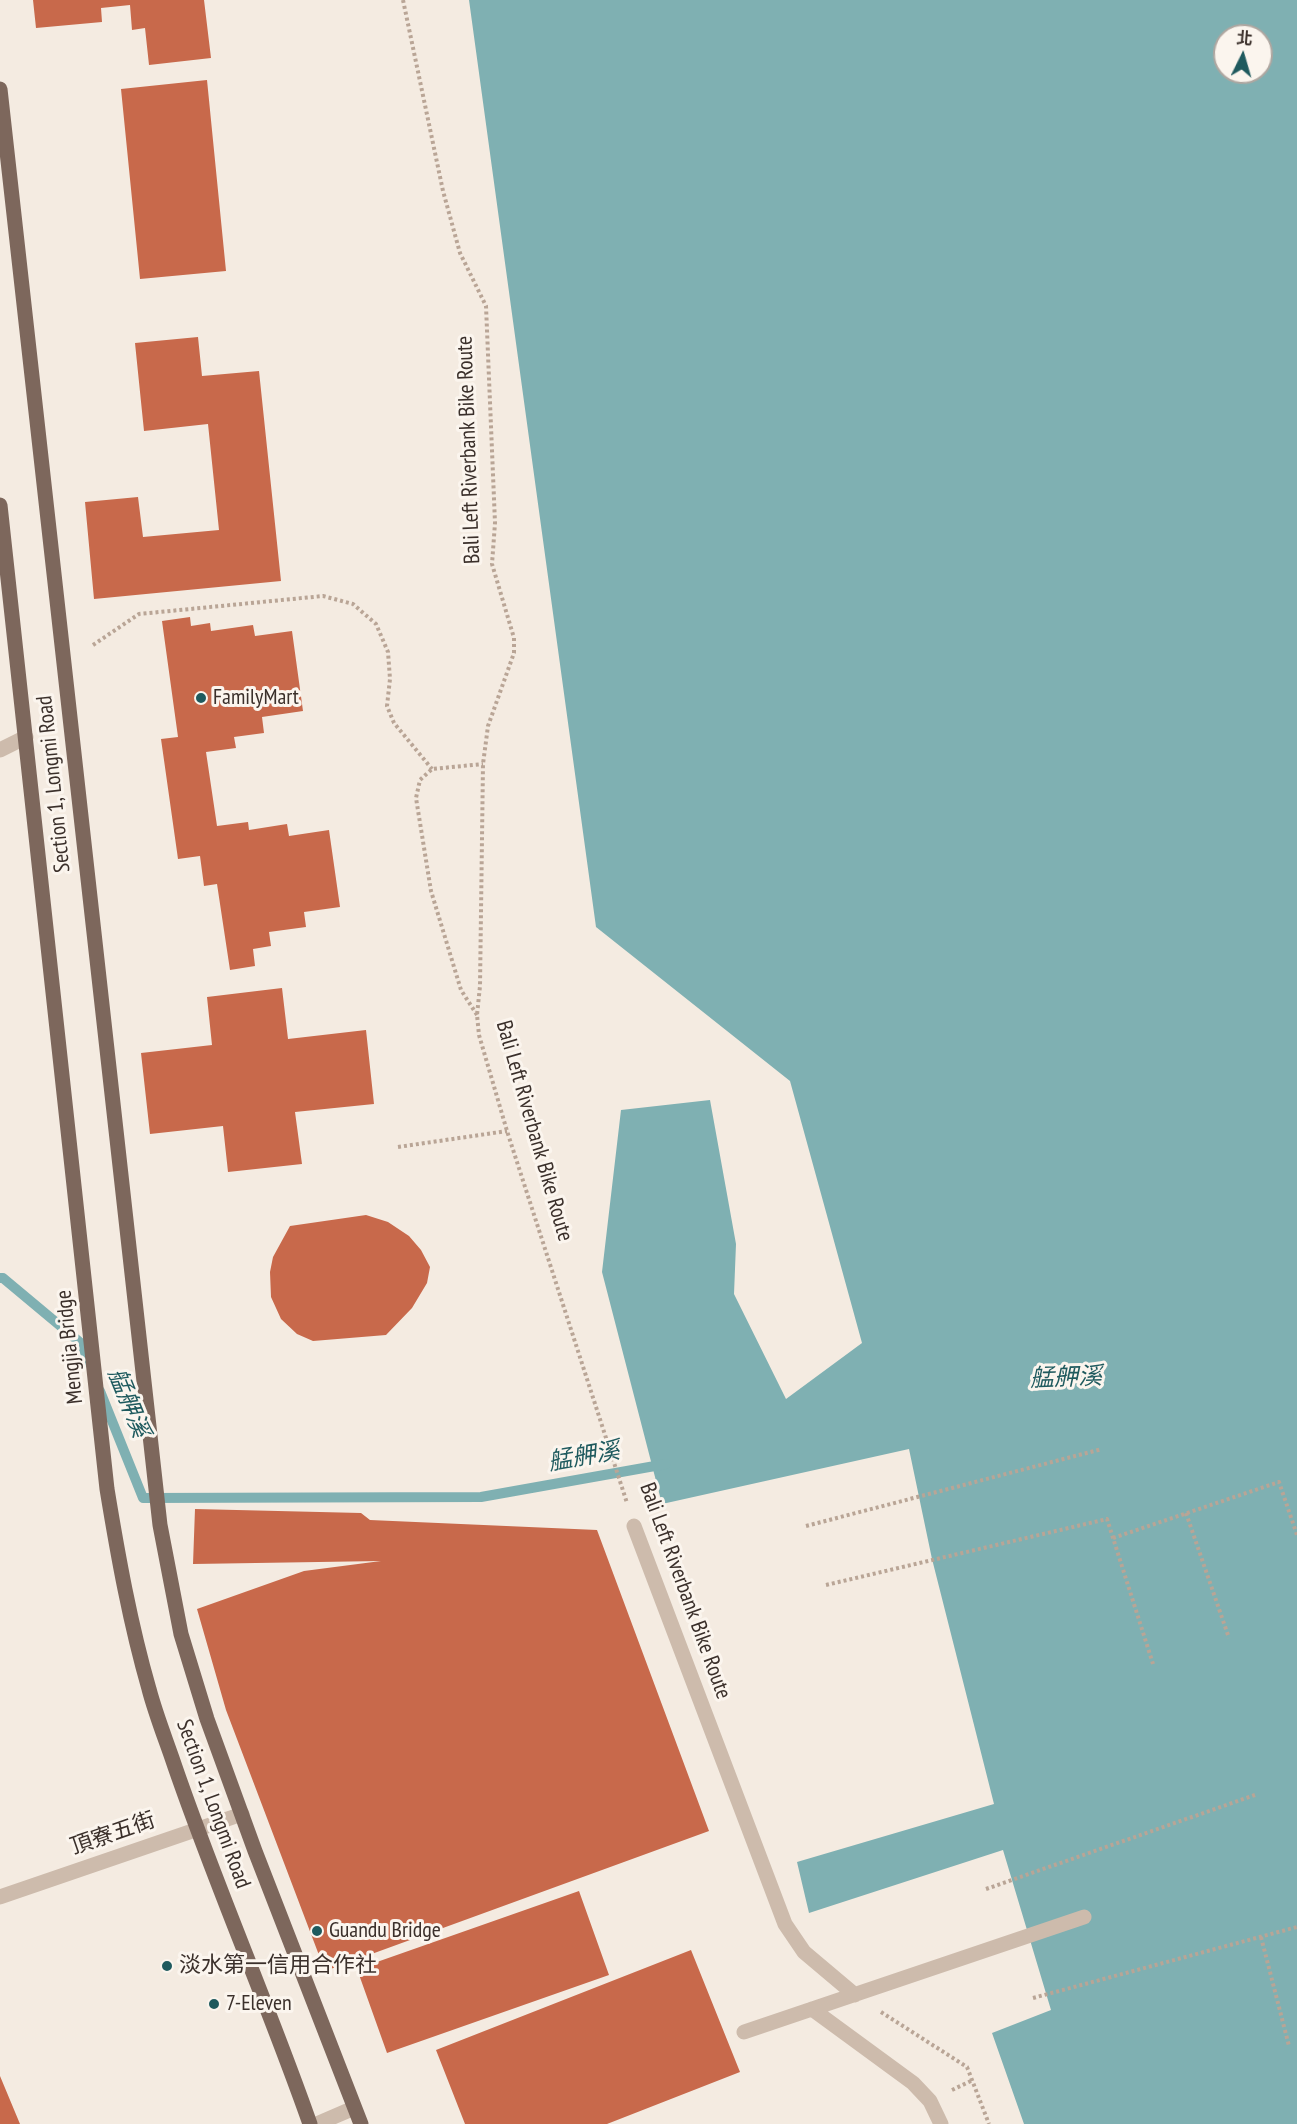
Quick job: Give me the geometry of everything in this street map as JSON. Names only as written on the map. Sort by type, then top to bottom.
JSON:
[{"type":"main road","name":"Section 1, Longmi Road","points":[[0,89],[159,1525],[181,1634],[207,1719],[361,2124]]},
{"type":"main road","name":"Section 1, Longmi Road","points":[[0,505],[77,1200]]},
{"type":"main road","name":"Mengjia Bridge","points":[[77,1200],[107,1489]]},
{"type":"main road","name":"Section 1, Longmi Road","points":[[107,1489],[128,1609],[149,1691],[197,1830],[289,2064],[310,2124]]},
{"type":"street","points":[[0,750],[26,737]]},
{"type":"street","name":"Bali Left Riverbank Bike Route","points":[[634,1526],[785,1924],[804,1952],[855,1995]]},
{"type":"street","name":"頂寮五街","points":[[0,1897],[242,1814]]},
{"type":"street","points":[[744,2032],[1084,1917]]},
{"type":"street","points":[[812,2009],[913,2083],[930,2101],[941,2124]]},
{"type":"street","points":[[317,2124],[354,2108]]},
{"type":"path","name":"Bali Left Riverbank Bike Route","points":[[403,0],[443,191],[460,253],[486,306],[495,523],[492,564],[514,638],[514,653],[488,726],[483,764],[480,986],[477,1015],[479,1035],[507,1131],[612,1451],[634,1526]]},
{"type":"path","points":[[93,645],[139,614],[322,596],[353,604],[376,624],[388,652],[390,679],[387,706],[394,723],[432,769]]},
{"type":"path","points":[[477,1015],[461,990],[431,891],[416,798],[420,780],[432,769],[483,764]]},
{"type":"path","points":[[398,1147],[507,1131]]},
{"type":"path","points":[[806,1526],[1102,1449]]},
{"type":"path","points":[[1113,1538],[1280,1482],[1297,1535]]},
{"type":"path","points":[[1186,1513],[1229,1638]]},
{"type":"path","points":[[826,1585],[1107,1519],[1153,1664]]},
{"type":"path","points":[[986,1889],[1255,1795]]},
{"type":"path","points":[[1033,1998],[1297,1927]]},
{"type":"path","points":[[1261,1937],[1289,2046]]},
{"type":"path","points":[[855,1995],[967,2067],[989,2124]]},
{"type":"water","points":[[469,0],[1297,0],[1297,2124],[1024,2124],[992,2033],[1051,2010],[1003,1850],[809,1913],[797,1862],[994,1804],[932,1559],[909,1449],[662,1504],[602,1272],[621,1110],[710,1100],[736,1244],[734,1294],[786,1399],[862,1343],[790,1081],[596,927]]},
{"type":"building","points":[[33,0],[204,0],[211,58],[149,65],[145,28],[132,30],[130,5],[101,8],[102,22],[36,28]]},
{"type":"building","points":[[207,80],[226,271],[140,279],[121,89]]},
{"type":"building","points":[[198,337],[202,376],[259,371],[281,581],[94,599],[85,502],[138,497],[143,537],[219,530],[208,424],[144,431],[135,343]]},
{"type":"building","points":[[190,617],[191,626],[210,623],[211,631],[253,625],[255,636],[292,631],[303,711],[262,717],[264,733],[234,737],[236,748],[206,752],[217,826],[248,822],[249,830],[287,824],[289,836],[329,830],[340,907],[304,912],[306,927],[269,932],[271,946],[253,949],[255,966],[230,970],[217,884],[204,886],[200,856],[178,859],[161,739],[178,737],[162,621]]},
{"type":"building","points":[[282,988],[288,1039],[366,1030],[374,1104],[295,1112],[302,1164],[228,1172],[223,1126],[150,1134],[141,1053],[212,1045],[207,997]]},
{"type":"building","points":[[366,1215],[388,1222],[409,1236],[421,1250],[430,1267],[427,1283],[412,1308],[386,1335],[313,1341],[297,1334],[281,1319],[271,1297],[270,1272],[273,1257],[290,1226]]},
{"type":"building","points":[[195,1509],[361,1513],[370,1520],[597,1530],[709,1831],[325,1971],[226,1710],[197,1609],[304,1571],[381,1561],[193,1564]]},
{"type":"building","points":[[579,1891],[609,1975],[387,2053],[357,1969]]},
{"type":"building","points":[[691,1950],[740,2072],[607,2124],[465,2124],[436,2050]]},
{"type":"building","points":[[0,2076],[20,2124],[0,2124]]},
{"type":"waterway","name":"艋舺溪","points":[[0,1278],[3,1278],[82,1344],[89,1363]]},
{"type":"waterway","name":"艋舺溪","points":[[100,1391],[143,1498],[481,1497],[666,1464]]},
{"type":"place","name":"FamilyMart","points":[[201,698]]},
{"type":"place","name":"Guandu Bridge","points":[[317,1931]]},
{"type":"place","name":"淡水第一信用合作社","points":[[167,1966]]},
{"type":"place","name":"7-Eleven","points":[[214,2004]]}]
